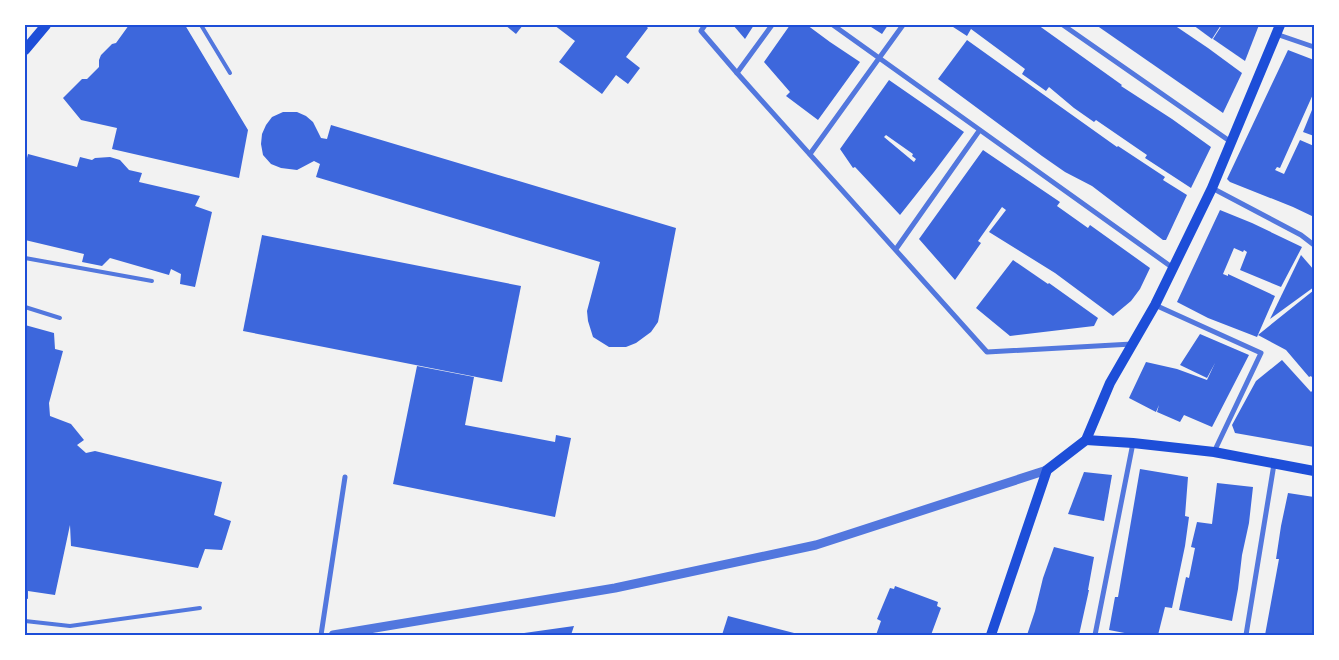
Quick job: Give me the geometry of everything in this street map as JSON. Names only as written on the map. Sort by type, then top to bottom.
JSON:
[{"type":"main road","points":[[25,50],[46,25]]},
{"type":"main road","points":[[991,635],[1047,470],[1086,440],[1110,383],[1155,305],[1212,188],[1278,30]]},
{"type":"main road","points":[[1086,440],[1214,452],[1314,471]]},
{"type":"street","points":[[705,25],[701,31],[737,73],[987,352],[1132,344]]},
{"type":"street","points":[[737,73],[772,25]]},
{"type":"street","points":[[833,25],[979,131],[1174,268]]},
{"type":"street","points":[[810,154],[903,25]]},
{"type":"street","points":[[1063,25],[1231,142]]},
{"type":"street","points":[[1278,30],[1314,47]]},
{"type":"street","points":[[896,249],[979,131]]},
{"type":"street","points":[[1212,188],[1301,235],[1314,245]]},
{"type":"street","points":[[1155,305],[1261,353],[1214,452]]},
{"type":"street","points":[[1095,635],[1133,443]]},
{"type":"street","points":[[1246,635],[1274,464]]},
{"type":"street","points":[[333,635],[615,588],[816,545],[1047,470]]},
{"type":"street","points":[[321,635],[345,477]]},
{"type":"lane","points":[[201,25],[230,72]]},
{"type":"lane","points":[[25,258],[152,281]]},
{"type":"lane","points":[[25,307],[60,318]]},
{"type":"lane","points":[[25,621],[70,626],[200,608]]},
{"type":"building","points":[[129,25],[185,25],[248,130],[239,178],[112,149],[117,128],[81,120],[63,98],[82,79],[87,79],[99,67],[101,55],[112,44],[116,43]]},
{"type":"building","points":[[505,25],[523,25],[516,34]]},
{"type":"building","points":[[554,25],[645,25],[648,28],[626,57],[640,68],[628,84],[616,75],[602,94],[559,62],[575,41]]},
{"type":"building","points":[[733,25],[754,25],[745,39]]},
{"type":"building","points":[[790,25],[807,25],[860,62],[818,120],[786,96],[790,92],[764,62]]},
{"type":"building","points":[[868,25],[888,25],[882,34]]},
{"type":"building","points":[[950,25],[1038,25],[1121,86],[1211,147],[1191,188],[1145,158],[1147,155],[1096,120],[1094,122],[1074,108],[1049,87],[1046,91],[1022,74],[1025,69],[971,29],[967,36]]},
{"type":"building","points":[[1096,25],[1174,25],[1208,48],[1242,73],[1223,113]]},
{"type":"building","points":[[1193,25],[1221,25],[1212,39]]},
{"type":"building","points":[[1222,25],[1259,25],[1245,61],[1213,39]]},
{"type":"building","points":[[967,40],[1117,147],[1165,177],[1163,180],[1187,195],[1166,240],[1163,240],[1092,186],[1065,172],[1042,156],[938,79]]},
{"type":"building","points":[[1288,50],[1314,60],[1314,92],[1280,168],[1277,167],[1275,170],[1284,174],[1300,140],[1314,146],[1314,217],[1230,182],[1227,179]]},
{"type":"building","points":[[889,80],[964,132],[900,215],[855,167],[853,168],[840,149]],"holes":[[[886,135],[913,154],[912,156],[916,159],[914,162],[884,137]]]},
{"type":"building","points":[[1314,105],[1314,136],[1303,132]]},
{"type":"building","points":[[283,112],[297,112],[306,116],[313,122],[321,138],[327,139],[331,125],[676,228],[658,322],[651,332],[636,343],[626,347],[609,347],[593,337],[588,321],[587,311],[600,262],[316,177],[320,164],[314,161],[297,170],[281,168],[271,164],[263,155],[262,134],[272,117]]},
{"type":"building","points":[[983,150],[1060,202],[1057,206],[1088,228],[1090,225],[1150,268],[1140,289],[1131,301],[1113,316],[1055,273],[989,232],[1006,210],[1002,207],[978,241],[981,243],[955,280],[919,239]]},
{"type":"building","points":[[28,154],[77,167],[80,157],[92,160],[110,157],[120,160],[129,170],[142,173],[139,182],[200,196],[195,206],[212,212],[195,287],[180,284],[181,274],[171,269],[169,275],[110,258],[102,266],[82,262],[84,254],[25,240],[25,166]]},
{"type":"building","points":[[1220,210],[1302,247],[1281,287],[1240,270],[1247,252],[1234,248],[1223,274],[1228,276],[1228,274],[1275,296],[1257,337],[1208,318],[1177,302]]},
{"type":"building","points":[[262,235],[521,286],[502,382],[243,331]]},
{"type":"building","points":[[1301,255],[1314,270],[1314,287],[1270,319]]},
{"type":"building","points":[[1013,260],[1098,318],[1094,326],[1010,336],[976,308]]},
{"type":"building","points":[[1314,290],[1314,380],[1311,376],[1309,377],[1286,350],[1258,335]]},
{"type":"building","points":[[25,325],[54,333],[55,349],[63,351],[49,403],[50,416],[71,424],[84,440],[77,445],[86,453],[95,451],[222,482],[214,515],[231,521],[222,550],[205,549],[198,568],[71,546],[70,525],[55,595],[28,591],[28,599],[25,598]]},
{"type":"building","points":[[1200,334],[1249,355],[1212,427],[1184,415],[1180,422],[1157,412],[1159,405],[1156,412],[1129,398],[1146,362],[1177,369],[1207,380],[1215,363],[1207,378],[1180,365]]},
{"type":"building","points":[[1282,360],[1314,393],[1314,447],[1235,433],[1232,425],[1256,381]]},
{"type":"building","points":[[417,366],[474,377],[465,425],[555,442],[556,435],[571,438],[555,517],[393,484]]},
{"type":"building","points":[[1140,469],[1188,477],[1185,516],[1189,517],[1185,546],[1172,608],[1165,607],[1158,635],[1135,635],[1109,630],[1115,597],[1118,597]]},
{"type":"building","points":[[1084,472],[1112,475],[1104,521],[1068,514]]},
{"type":"building","points":[[1217,483],[1253,487],[1249,523],[1232,621],[1179,610],[1186,577],[1189,578],[1195,548],[1191,547],[1197,522],[1212,524]]},
{"type":"building","points":[[1288,493],[1314,497],[1313,635],[1265,635],[1279,559],[1276,559]]},
{"type":"building","points":[[1054,547],[1094,557],[1079,635],[1027,635],[1043,578]]},
{"type":"building","points":[[895,586],[938,602],[937,606],[941,608],[931,635],[876,635],[881,621],[877,619],[890,588],[894,589]]},
{"type":"building","points":[[728,616],[798,634],[798,635],[722,635]]},
{"type":"building","points":[[574,626],[571,635],[517,635],[517,634]]}]
